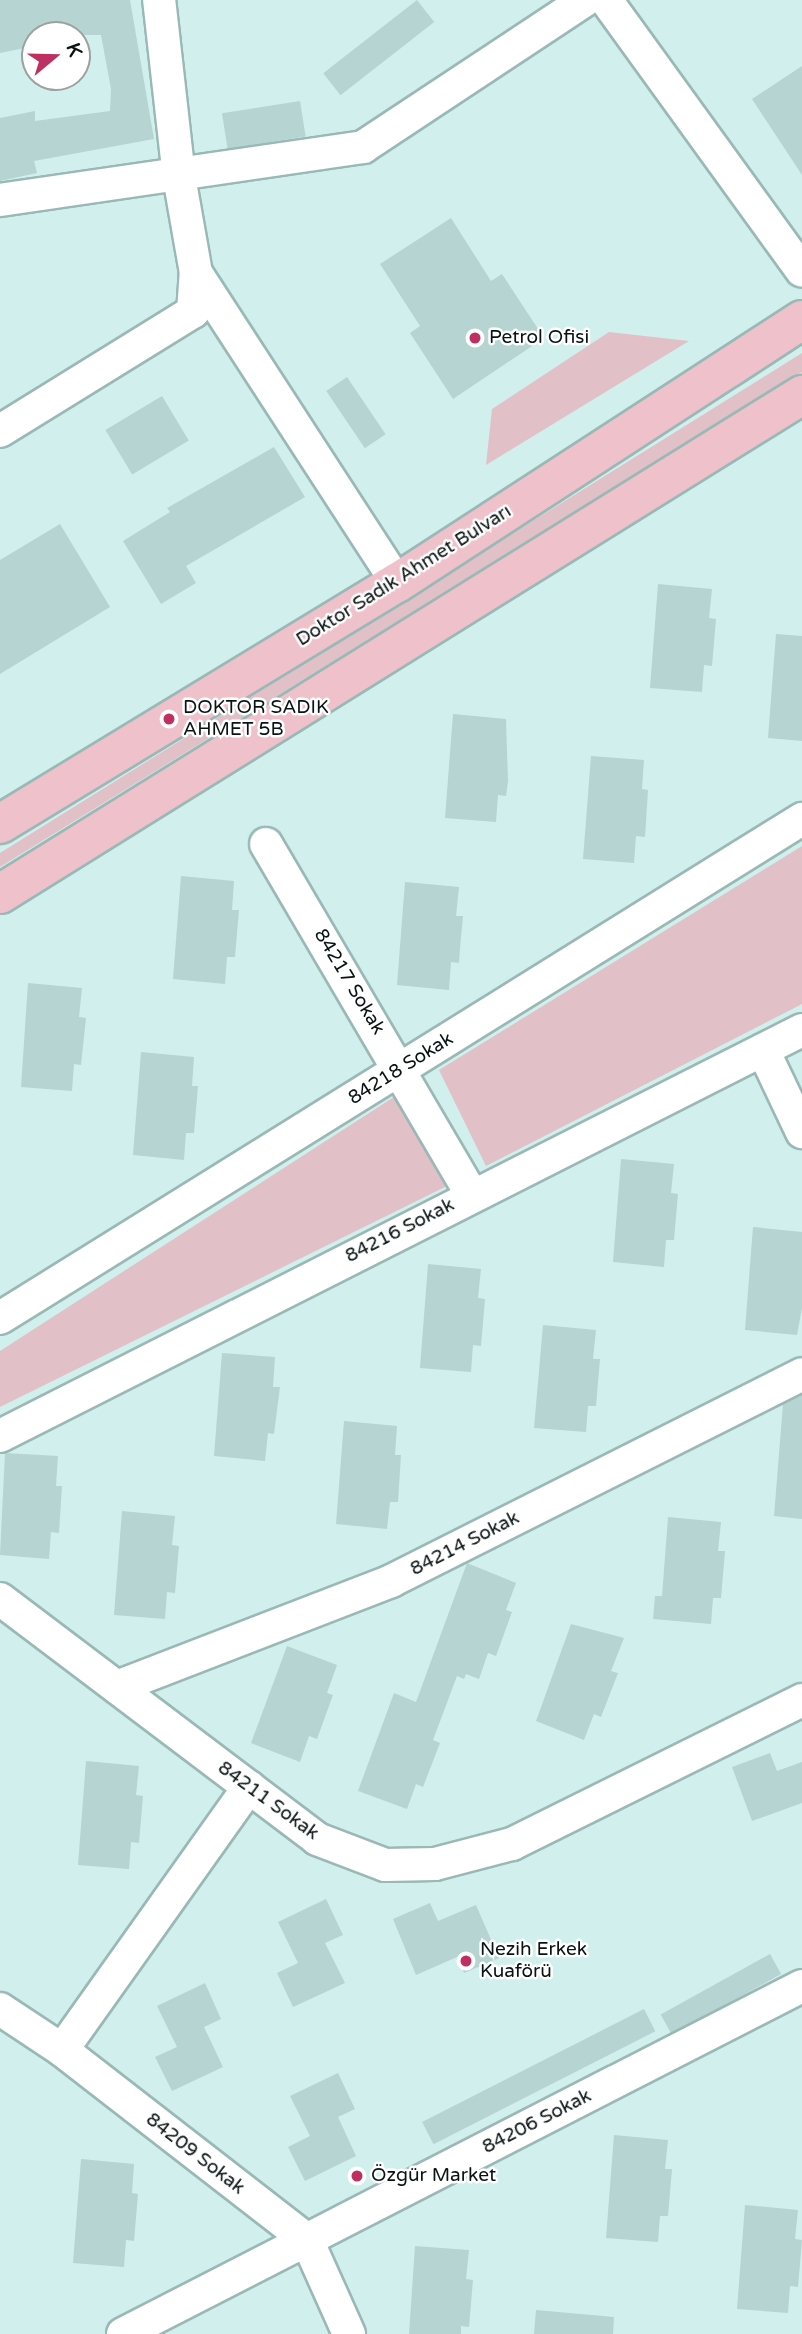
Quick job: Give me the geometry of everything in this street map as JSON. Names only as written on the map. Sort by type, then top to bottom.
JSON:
[{"type":"main road","name":"Doktor Sadık Ahmet Bulvarı","points":[[0,824],[397,583],[802,320]]},
{"type":"main road","points":[[0,894],[802,395]]},
{"type":"street","points":[[0,431],[193,312],[196,274],[179,177],[159,0]]},
{"type":"street","points":[[0,200],[179,177],[363,147],[585,0]]},
{"type":"street","points":[[606,0],[802,271]]},
{"type":"street","points":[[196,274],[397,583]]},
{"type":"street","name":"84218 Sokak","points":[[0,1318],[802,819]]},
{"type":"street","name":"84217 Sokak","points":[[266,844],[401,1068],[472,1195]]},
{"type":"street","name":"84216 Sokak","points":[[0,1436],[802,1030]]},
{"type":"street","points":[[763,1050],[802,1132]]},
{"type":"street","name":"84214 Sokak","points":[[117,1687],[391,1581],[802,1374]]},
{"type":"street","name":"84211 Sokak","points":[[0,1599],[317,1839],[385,1865],[435,1864],[512,1844],[802,1700]]},
{"type":"street","points":[[62,2050],[249,1787]]},
{"type":"street","name":"84206 Sokak","points":[[123,2334],[802,1986]]},
{"type":"street","name":"84209 Sokak","points":[[0,2009],[62,2050],[307,2240],[349,2334]]},
{"type":"shaded area","points":[[609,332],[689,341],[486,465],[492,409]]},
{"type":"shaded area","points":[[802,353],[802,372],[0,867],[0,853]]},
{"type":"shaded area","points":[[802,846],[802,1004],[486,1166],[439,1070]]},
{"type":"shaded area","points":[[397,1095],[449,1185],[0,1407],[0,1351]]},
{"type":"building","points":[[0,0],[130,0],[154,139],[34,161],[37,173],[0,181],[0,118],[35,111],[35,121],[110,111],[111,89],[101,35],[91,35],[91,21],[21,21],[21,49],[0,53]]},
{"type":"building","points":[[417,0],[434,22],[340,95],[323,73]]},
{"type":"building","points":[[802,66],[802,175],[752,99]]},
{"type":"building","points":[[300,101],[306,137],[228,149],[222,113]]},
{"type":"building","points":[[451,218],[491,281],[502,274],[544,338],[453,399],[410,333],[420,326],[380,264]]},
{"type":"building","points":[[347,377],[386,434],[365,448],[326,391]]},
{"type":"building","points":[[162,396],[189,441],[132,475],[105,430]]},
{"type":"building","points":[[274,447],[305,497],[186,566],[196,583],[161,604],[123,541],[170,512],[167,508]]},
{"type":"building","points":[[60,524],[110,607],[0,674],[0,560]]},
{"type":"building","points":[[658,584],[712,589],[709,618],[716,619],[712,666],[704,665],[702,692],[650,688]]},
{"type":"building","points":[[776,634],[802,636],[802,741],[768,738]]},
{"type":"building","points":[[453,714],[506,719],[508,781],[506,796],[498,795],[496,822],[445,818]]},
{"type":"building","points":[[591,756],[644,760],[642,789],[648,790],[645,837],[636,836],[634,863],[583,859]]},
{"type":"building","points":[[181,876],[234,881],[232,910],[239,910],[235,957],[227,957],[225,984],[173,979]]},
{"type":"building","points":[[405,882],[459,887],[456,916],[463,916],[459,963],[451,962],[449,990],[397,985]]},
{"type":"building","points":[[28,983],[82,988],[79,1017],[86,1018],[81,1065],[74,1064],[72,1091],[21,1087]]},
{"type":"building","points":[[141,1052],[194,1057],[192,1086],[198,1086],[194,1133],[186,1133],[184,1160],[133,1155]]},
{"type":"building","points":[[621,1159],[674,1164],[671,1193],[678,1194],[674,1240],[666,1240],[664,1267],[613,1262]]},
{"type":"building","points":[[753,1227],[802,1232],[802,1308],[797,1335],[745,1330]]},
{"type":"building","points":[[428,1264],[481,1269],[478,1298],[485,1299],[481,1346],[473,1345],[471,1372],[420,1368]]},
{"type":"building","points":[[543,1325],[596,1330],[593,1359],[600,1359],[596,1406],[588,1406],[586,1432],[534,1428]]},
{"type":"building","points":[[222,1353],[275,1357],[273,1387],[280,1387],[274,1434],[268,1433],[265,1461],[214,1456]]},
{"type":"building","points":[[802,1395],[802,1519],[774,1516],[783,1404]]},
{"type":"building","points":[[344,1421],[397,1426],[395,1455],[401,1455],[398,1502],[390,1502],[387,1529],[336,1524]]},
{"type":"building","points":[[5,1453],[58,1456],[56,1486],[62,1486],[59,1533],[51,1532],[49,1559],[0,1555]]},
{"type":"building","points":[[122,1511],[175,1516],[172,1545],[179,1546],[175,1593],[167,1592],[165,1619],[114,1615]]},
{"type":"building","points":[[668,1517],[721,1522],[718,1551],[725,1551],[721,1598],[713,1598],[711,1624],[653,1619],[655,1596],[662,1596]]},
{"type":"building","points":[[467,1563],[516,1583],[506,1610],[512,1612],[496,1656],[488,1653],[479,1679],[466,1674],[464,1679],[457,1676],[433,1740],[440,1743],[423,1787],[416,1784],[407,1809],[358,1791],[394,1693],[416,1702]]},
{"type":"building","points":[[571,1624],[624,1638],[611,1671],[618,1673],[601,1717],[594,1714],[584,1740],[536,1721]]},
{"type":"building","points":[[287,1646],[337,1665],[327,1693],[333,1695],[317,1739],[309,1736],[300,1762],[251,1743]]},
{"type":"building","points":[[770,1753],[777,1771],[802,1762],[802,1803],[752,1821],[732,1767]]},
{"type":"building","points":[[86,1761],[139,1766],[136,1795],[143,1796],[139,1843],[131,1842],[129,1869],[78,1865]]},
{"type":"building","points":[[326,1899],[343,1935],[325,1943],[345,1983],[293,2007],[277,1973],[298,1963],[278,1922]]},
{"type":"building","points":[[430,1903],[438,1921],[476,1905],[499,1958],[464,1973],[457,1957],[416,1975],[393,1919]]},
{"type":"building","points":[[770,1954],[781,1974],[672,2035],[661,2015]]},
{"type":"building","points":[[205,1983],[221,2019],[204,2027],[223,2067],[172,2091],[155,2057],[177,2047],[157,2006]]},
{"type":"building","points":[[644,2009],[655,2031],[433,2144],[422,2122]]},
{"type":"building","points":[[338,2073],[355,2109],[338,2117],[356,2156],[305,2181],[288,2147],[310,2136],[290,2096]]},
{"type":"building","points":[[614,2135],[668,2140],[665,2169],[672,2169],[668,2216],[660,2216],[658,2242],[606,2238]]},
{"type":"building","points":[[81,2159],[134,2164],[132,2193],[138,2194],[134,2241],[126,2240],[124,2267],[73,2263]]},
{"type":"building","points":[[745,2205],[798,2210],[795,2239],[802,2240],[798,2287],[790,2286],[788,2313],[737,2309]]},
{"type":"building","points":[[415,2246],[469,2250],[466,2279],[473,2280],[469,2327],[461,2326],[461,2334],[409,2334]]},
{"type":"building","points":[[536,2310],[614,2317],[613,2334],[534,2334]]},
{"type":"place","name":"Petrol Ofisi","points":[[475,338]]},
{"type":"place","name":"DOKTOR SADIK AHMET 5B","points":[[169,719]]},
{"type":"place","name":"Nezih Erkek Kuaförü","points":[[466,1961]]},
{"type":"place","name":"Özgür Market","points":[[357,2176]]}]
